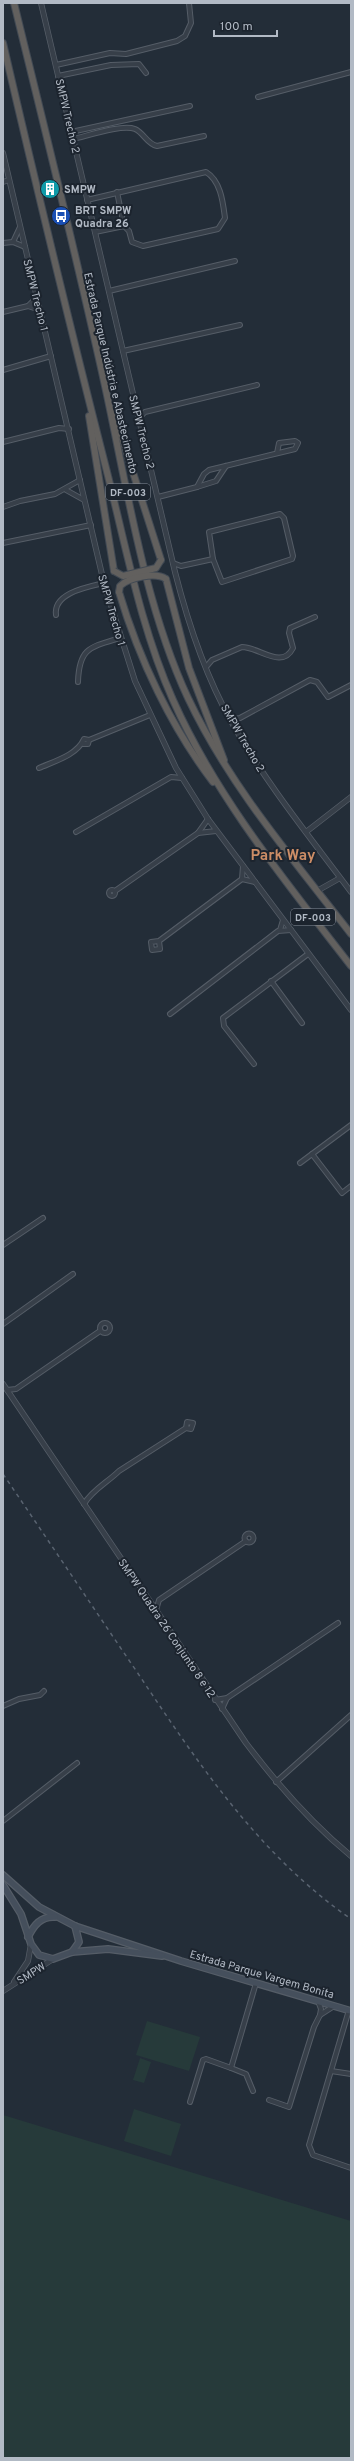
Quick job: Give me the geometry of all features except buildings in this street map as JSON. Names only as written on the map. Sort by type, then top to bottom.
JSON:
[{"type":"highway","name":"Estrada Parque Indústria e Abastecimento","points":[[15,4],[105,385],[148,580],[165,637],[186,695],[225,766],[256,813],[351,934]]},
{"type":"highway","name":"DF-003","points":[[3,43],[85,390],[136,595],[153,653],[193,741],[223,793],[351,966]]},
{"type":"highway","points":[[85,390],[114,571],[123,576],[156,568],[161,560],[105,385]]},
{"type":"highway","points":[[223,793],[203,770],[172,717],[140,651],[119,592],[120,586],[131,580],[155,574],[166,579],[189,668],[224,757],[225,766]]},
{"type":"main road","name":"Estrada Parque Vargem Bonita","points":[[3,1875],[26,1897],[55,1916],[75,1926],[256,1983],[350,2010]]},
{"type":"main road","points":[[3,1885],[21,1914],[30,1944],[39,1955],[53,1959]]},
{"type":"main road","points":[[28,1937],[35,1924],[42,1919],[55,1916]]},
{"type":"main road","points":[[72,1952],[78,1942],[75,1926]]},
{"type":"main road","name":"Estrada Parque Vargem Bonita","points":[[53,1959],[72,1952],[108,1949],[168,1956]]},
{"type":"street","name":"SMPW Trecho 2","points":[[40,3],[56,65],[175,572],[202,659],[230,720],[271,786],[351,892]]},
{"type":"street","points":[[56,65],[110,53],[126,54],[177,41],[185,36],[191,23],[189,3]]},
{"type":"street","points":[[58,76],[111,65],[139,64],[146,73]]},
{"type":"street","points":[[258,96],[351,72]]},
{"type":"street","points":[[71,132],[190,106]]},
{"type":"street","points":[[73,139],[125,127],[139,132],[150,143],[157,146],[204,136]]},
{"type":"street","name":"SMPW Trecho 1","points":[[3,153],[104,582],[120,638],[150,715],[176,768],[208,819],[351,1010]]},
{"type":"street","points":[[87,200],[117,192],[206,172],[215,180],[222,199],[225,218],[218,229],[143,246],[132,242],[129,231],[124,226],[117,192]]},
{"type":"street","points":[[3,182],[10,180]]},
{"type":"street","points":[[95,232],[124,226]]},
{"type":"street","points":[[13,242],[20,227]]},
{"type":"street","points":[[3,243],[13,242],[25,247]]},
{"type":"street","points":[[109,291],[235,261]]},
{"type":"street","points":[[3,312],[28,306],[37,297]]},
{"type":"street","points":[[28,306],[40,310]]},
{"type":"street","points":[[123,351],[240,325]]},
{"type":"street","points":[[3,370],[51,356]]},
{"type":"street","points":[[139,418],[145,412],[257,385]]},
{"type":"street","points":[[137,409],[145,412]]},
{"type":"street","points":[[59,428],[67,422]]},
{"type":"street","points":[[3,442],[59,428],[69,429]]},
{"type":"street","points":[[197,488],[207,472],[295,449],[298,443],[295,441],[279,443],[277,453]]},
{"type":"street","points":[[158,497],[197,488],[216,481],[226,466]]},
{"type":"street","points":[[3,507],[66,490],[80,480]]},
{"type":"street","points":[[66,490],[84,500]]},
{"type":"street","points":[[280,514],[283,516],[293,556],[290,560],[224,583],[221,581],[213,559],[209,533],[210,531],[280,514]]},
{"type":"street","points":[[3,543],[91,525]]},
{"type":"street","points":[[175,572],[181,566],[213,559]]},
{"type":"street","points":[[173,563],[181,566]]},
{"type":"street","points":[[56,615],[55,608],[71,593],[104,582]]},
{"type":"street","points":[[206,667],[212,660],[242,647],[273,658],[286,655],[293,648],[289,632],[290,628],[315,617]]},
{"type":"street","points":[[78,682],[78,664],[86,653],[95,646],[120,638]]},
{"type":"street","points":[[202,659],[212,660]]},
{"type":"street","points":[[230,720],[240,718],[310,680],[317,682],[328,697],[351,685]]},
{"type":"street","points":[[39,768],[74,752],[83,744],[88,744],[89,740],[150,715]]},
{"type":"street","points":[[234,726],[240,718]]},
{"type":"street","points":[[76,832],[171,777],[176,768]]},
{"type":"street","points":[[171,777],[182,778]]},
{"type":"street","points":[[306,832],[351,797]]},
{"type":"street","points":[[115,891],[198,833],[208,819]]},
{"type":"street","points":[[198,833],[216,830]]},
{"type":"street","points":[[159,941],[242,879],[243,866]]},
{"type":"street","points":[[318,891],[340,878]]},
{"type":"street","points":[[242,879],[255,882]]},
{"type":"street","points":[[170,1014],[280,930],[283,920]]},
{"type":"street","points":[[280,930],[291,930]]},
{"type":"street","points":[[254,1064],[224,1026],[222,1018],[308,954]]},
{"type":"street","points":[[271,981],[302,1022]]},
{"type":"street","points":[[300,1163],[334,1140],[351,1125]]},
{"type":"street","points":[[312,1154],[342,1193],[351,1186]]},
{"type":"street","points":[[3,1245],[43,1218]]},
{"type":"street","points":[[3,1324],[73,1274]]},
{"type":"street","points":[[12,1398],[16,1390],[100,1331]]},
{"type":"street","name":"SMPW Quadra 26 Conjunto 8 e 12","points":[[3,1384],[215,1700],[276,1782],[326,1834],[351,1856]]},
{"type":"street","points":[[7,1390],[16,1390]]},
{"type":"street","points":[[84,1504],[89,1495],[113,1479],[119,1471],[186,1428]]},
{"type":"street","points":[[79,1496],[89,1495]]},
{"type":"street","points":[[156,1610],[159,1601],[246,1541]]},
{"type":"street","points":[[148,1599],[159,1601]]},
{"type":"street","points":[[215,1700],[227,1698],[338,1623]]},
{"type":"street","points":[[3,1706],[19,1699],[40,1695],[44,1691]]},
{"type":"street","points":[[222,1709],[227,1698]]},
{"type":"street","points":[[276,1782],[351,1715]]},
{"type":"street","points":[[3,1821],[77,1763]]},
{"type":"street","name":"SMPW","points":[[8,1988],[22,1972],[28,1961],[30,1944]]},
{"type":"street","name":"SMPW","points":[[3,1991],[53,1959]]},
{"type":"street","points":[[231,2068],[256,1983]]},
{"type":"street","points":[[269,2100],[289,2107],[314,2027],[320,2016],[321,2009],[318,2000]]},
{"type":"street","points":[[320,2016],[334,2005]]},
{"type":"street","points":[[350,2010],[309,2145],[313,2155],[351,2168]]},
{"type":"street","points":[[190,2102],[203,2060],[206,2059],[246,2074],[253,2091]]},
{"type":"street","points":[[331,2071],[351,2074]]},
{"type":"green space","points":[[147,2021],[200,2037],[189,2071],[136,2055]]},
{"type":"green space","points":[[140,2058],[151,2062],[144,2083],[133,2080]]},
{"type":"green space","points":[[134,2109],[181,2124],[171,2156],[124,2141]]},
{"type":"green space","points":[[3,2115],[351,2221],[351,2458],[3,2458]]},
{"type":"railway","points":[[3,1474],[183,1740],[232,1806],[287,1866],[318,1894],[351,1919]]},
{"type":"place","name":"SMPW","points":[[50,189]]},
{"type":"place","name":"BRT SMPW Quadra 26","points":[[61,216]]},
{"type":"district","name":"Park Way","points":[[283,855]]}]
